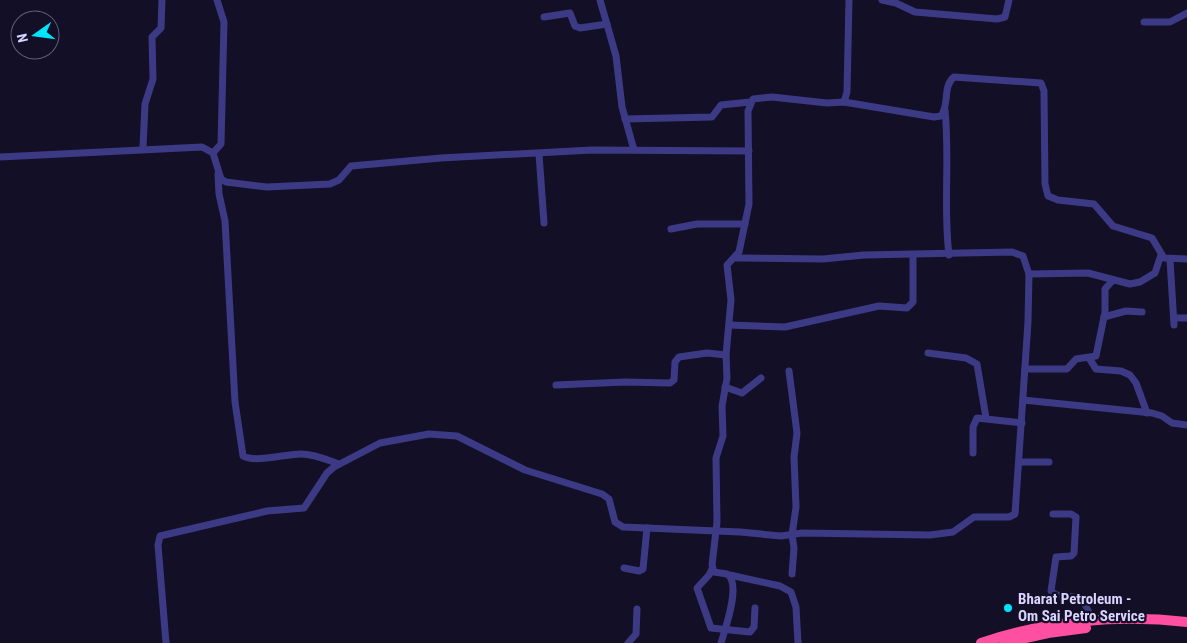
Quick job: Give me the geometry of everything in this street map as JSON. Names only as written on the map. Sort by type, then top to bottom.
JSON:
[{"type":"highway","points":[[981,643],[1045,626],[1093,621],[1187,622]]},
{"type":"highway","points":[[1004,643],[1048,633],[1098,627],[1187,628]]},
{"type":"street","points":[[143,148],[145,104],[153,80],[152,38],[161,25],[162,0]]},
{"type":"street","points":[[213,152],[221,144],[223,102],[224,18],[217,0]]},
{"type":"street","points":[[600,0],[616,56],[625,119],[634,150]]},
{"type":"street","points":[[844,102],[846,92],[849,0]]},
{"type":"street","points":[[882,0],[896,3],[915,12],[997,19],[1005,17],[1007,14],[1009,0]]},
{"type":"street","points":[[544,17],[570,13],[575,26],[580,28],[607,24]]},
{"type":"street","points":[[1144,22],[1170,22],[1187,13]]},
{"type":"street","points":[[949,255],[945,208],[947,137],[945,110],[948,87],[954,77],[1041,84],[1044,91],[1045,184],[1048,196],[1058,200],[1094,204],[1113,226],[1152,238],[1161,255],[1170,260],[1187,259]]},
{"type":"street","points":[[625,119],[712,117],[721,105],[750,102],[753,99],[764,97],[827,103],[844,102],[925,116],[940,116],[945,110]]},
{"type":"street","points":[[750,102],[750,189],[739,252],[728,265],[731,294],[722,406],[724,436],[716,458],[717,531],[712,569],[707,578],[698,585],[697,592],[709,626],[726,631],[746,633],[753,631],[755,608]]},
{"type":"street","points":[[0,157],[143,148],[193,146],[209,148],[213,152],[218,173],[219,194],[225,221],[234,388],[242,456],[251,458],[302,454],[317,456],[339,464]]},
{"type":"street","points":[[218,173],[221,179],[226,182],[270,187],[330,184],[340,180],[351,166],[361,164],[634,150],[749,151]]},
{"type":"street","points":[[539,154],[544,223]]},
{"type":"street","points":[[671,230],[697,224],[745,224]]},
{"type":"street","points":[[166,643],[158,545],[160,536],[267,511],[304,508],[327,472],[372,446],[389,440],[430,434],[457,436],[525,470],[606,496],[611,504],[618,526],[780,536],[802,532],[930,535],[953,532],[974,517],[1013,516],[1016,510],[1022,423],[1029,274],[1023,256],[1012,252],[949,255],[864,255],[816,260],[735,258]]},
{"type":"street","points":[[729,325],[785,327],[879,306],[907,308],[913,302],[913,255]]},
{"type":"street","points":[[1029,274],[1088,273],[1130,284],[1152,276],[1157,270],[1161,255]]},
{"type":"street","points":[[1170,260],[1174,321],[1187,318]]},
{"type":"street","points":[[1025,369],[1067,369],[1076,359],[1096,356],[1104,318],[1105,289],[1113,280]]},
{"type":"street","points":[[1104,318],[1126,312],[1142,312]]},
{"type":"street","points":[[928,352],[966,358],[977,364],[986,418]]},
{"type":"street","points":[[556,385],[625,382],[670,383],[674,380],[675,362],[678,357],[707,353],[726,355]]},
{"type":"street","points":[[1089,358],[1100,370],[1121,371],[1130,374],[1136,383],[1147,413]]},
{"type":"street","points":[[788,372],[797,433],[794,457],[796,506],[792,535],[794,544],[792,574]]},
{"type":"street","points":[[725,387],[742,393],[761,378]]},
{"type":"street","points":[[1023,400],[1147,413],[1162,416],[1172,423],[1187,425]]},
{"type":"street","points":[[973,453],[974,423],[977,418],[1022,423]]},
{"type":"street","points":[[1019,462],[1049,462]]},
{"type":"street","points":[[1053,514],[1071,514],[1076,517],[1074,552],[1071,556],[1056,556],[1051,591],[1056,595],[1082,598],[1093,621]]},
{"type":"street","points":[[624,568],[636,571],[643,569],[647,528]]},
{"type":"street","points":[[712,569],[717,573],[780,586],[791,592],[796,607],[798,643]]},
{"type":"street","points":[[721,643],[730,617],[732,581],[730,575]]},
{"type":"street","points":[[628,643],[636,634],[637,609]]},
{"type":"place","name":"Bharat Petroleum - Om Sai Petro Service","points":[[1008,608]]}]
